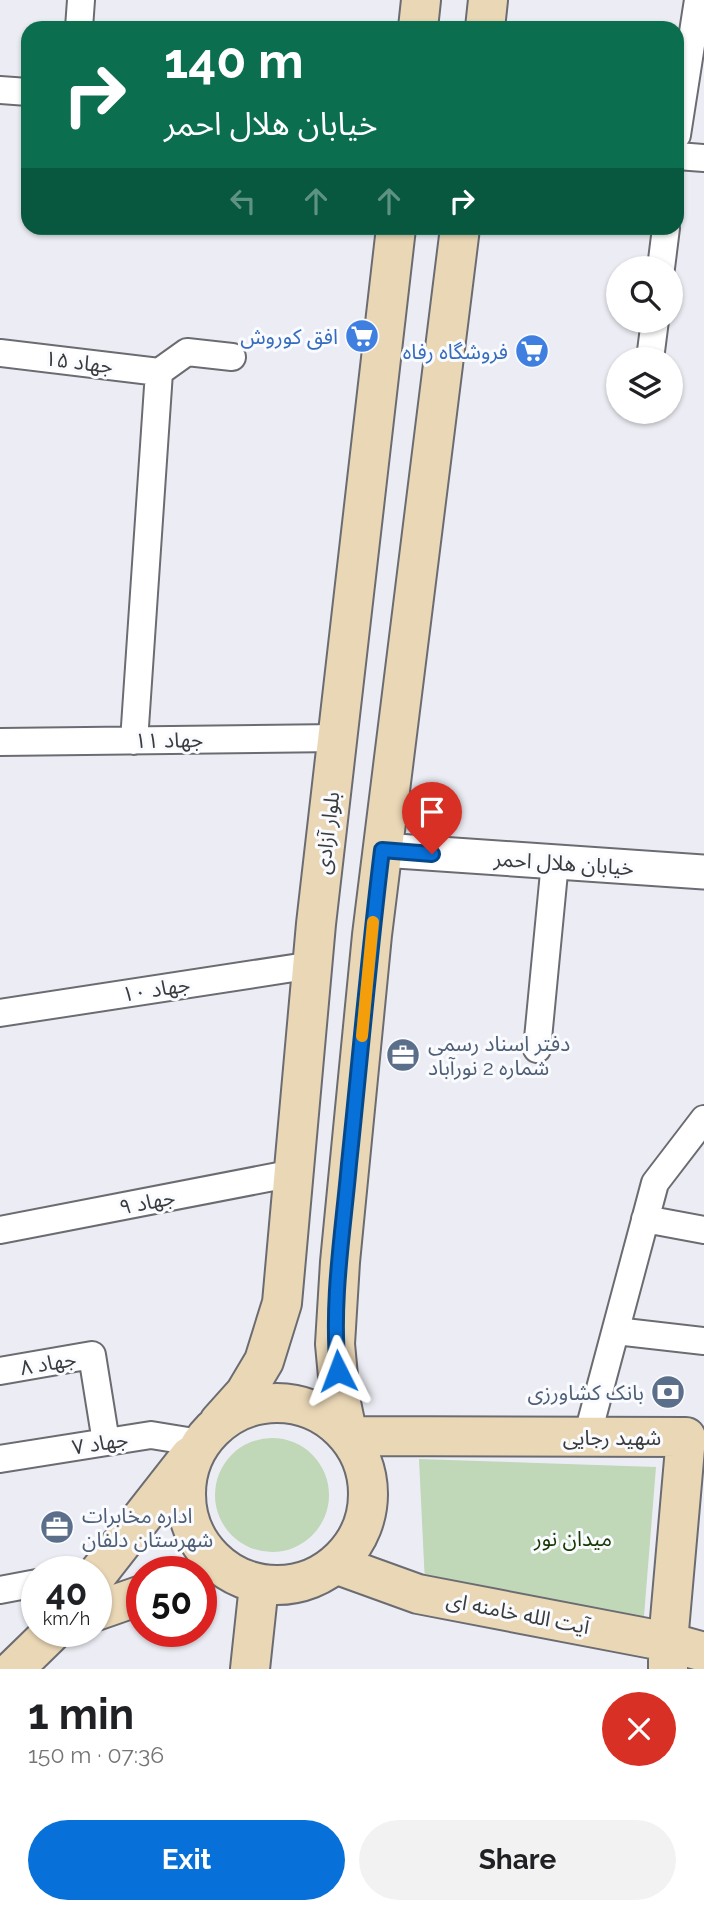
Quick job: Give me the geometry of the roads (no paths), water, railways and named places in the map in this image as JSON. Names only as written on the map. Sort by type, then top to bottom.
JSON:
[{"type":"main road","points":[[419,21],[421,0]]},
{"type":"main road","points":[[486,21],[488,0]]},
{"type":"main road","name":"بلوار آزادی","points":[[109,1556],[245,1393],[264,1361],[282,1303],[313,965],[395,235]]},
{"type":"main road","points":[[230,1578],[293,1583],[315,1577],[335,1564],[354,1543],[366,1517],[369,1489],[362,1461],[348,1436],[340,1398],[335,1344],[340,1262],[372,935],[459,235]]},
{"type":"main road","points":[[250,1669],[230,1578],[206,1552],[192,1527],[185,1499],[188,1470],[210,1433],[244,1408],[272,1402],[300,1405],[327,1417],[348,1436]]},
{"type":"main road","name":"شهید رجایی","points":[[348,1436],[695,1438],[668,1655]]},
{"type":"main road","name":"آیت الله خامنه ای","points":[[335,1564],[418,1594],[668,1655],[704,1652]]},
{"type":"main road","points":[[14,1669],[37,1647]]},
{"type":"street","points":[[80,21],[81,0]]},
{"type":"street","points":[[684,90],[698,0]]},
{"type":"street","points":[[0,90],[21,92]]},
{"type":"street","points":[[684,157],[704,158]]},
{"type":"street","points":[[662,256],[665,235]]},
{"type":"street","points":[[134,741],[159,372],[187,352],[232,357]]},
{"type":"street","name":"جهاد ۱۵","points":[[0,353],[159,372]]},
{"type":"street","name":"جهاد ۱۱","points":[[0,743],[338,738]]},
{"type":"street","name":"خیابان هلال احمر","points":[[382,850],[704,872]]},
{"type":"street","points":[[537,1049],[555,862]]},
{"type":"street","name":"جهاد ۱۰","points":[[0,1013],[313,965]]},
{"type":"street","points":[[587,1437],[655,1183],[704,1119]]},
{"type":"street","name":"جهاد ۹","points":[[0,1230],[294,1173]]},
{"type":"street","points":[[645,1219],[704,1230]]},
{"type":"street","points":[[615,1331],[704,1342]]},
{"type":"street","name":"جهاد ۸","points":[[0,1371],[92,1355],[106,1442]]},
{"type":"street","name":"جهاد ۷","points":[[0,1459],[151,1435],[210,1433]]},
{"type":"street","points":[[0,1590],[21,1586]]},
{"type":"place","name":"افق کوروش","points":[[362,336]]},
{"type":"place","name":"فروشگاه رفاه","points":[[532,351]]},
{"type":"place","name":"دفتر اسناد رسمی شماره 2 نورآباد","points":[[403,1055]]},
{"type":"place","name":"بانک کشاورزی","points":[[668,1392]]},
{"type":"place","name":"اداره مخابرات شهرستان دلفان","points":[[57,1527]]},
{"type":"park label","name":"میدان نور","points":[[573,1538]]}]
